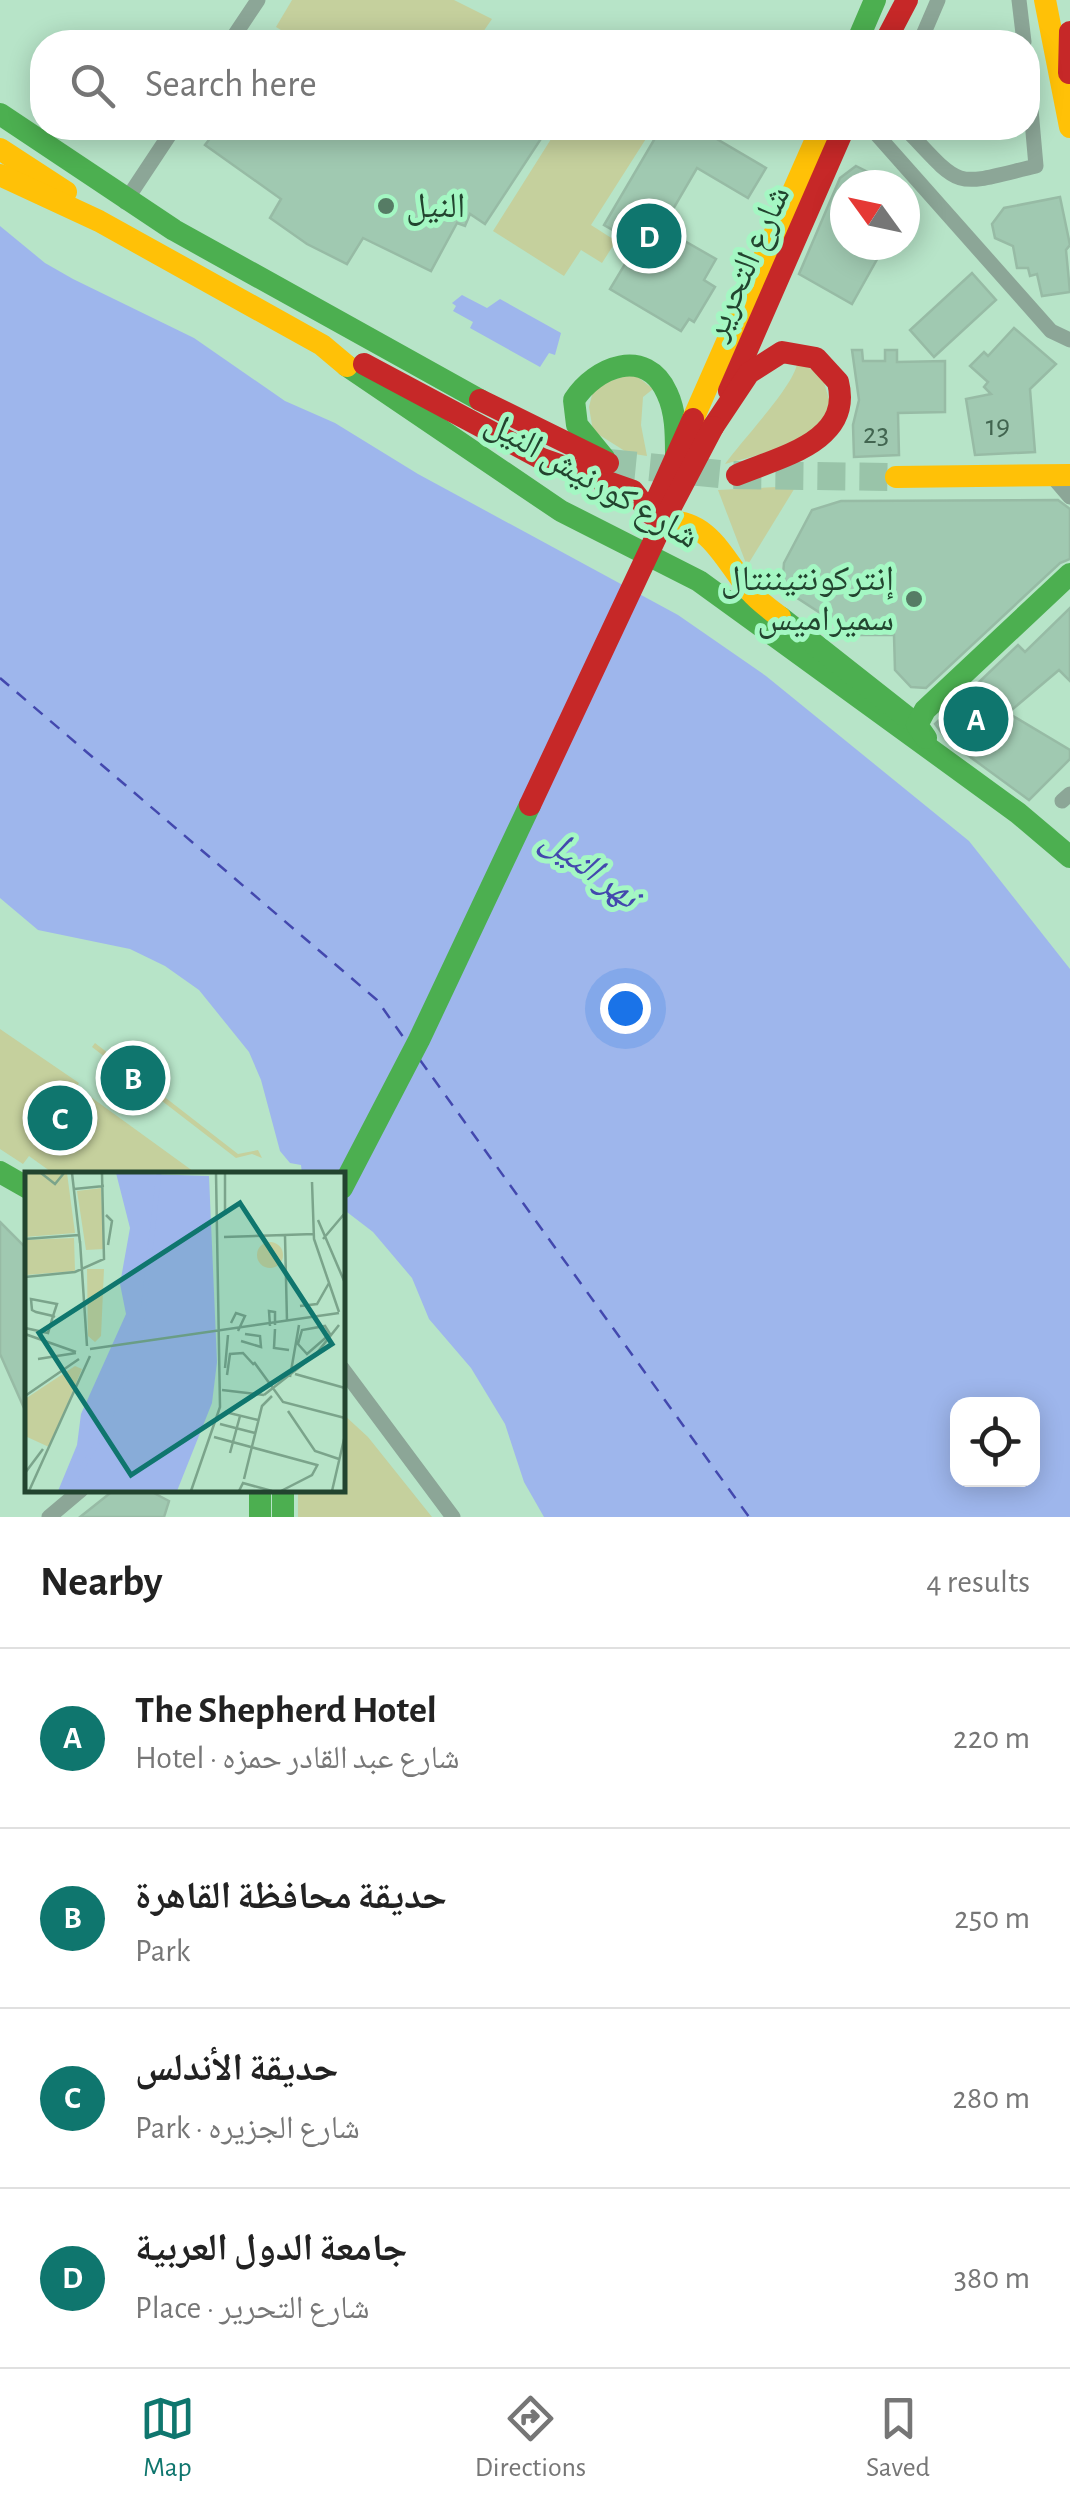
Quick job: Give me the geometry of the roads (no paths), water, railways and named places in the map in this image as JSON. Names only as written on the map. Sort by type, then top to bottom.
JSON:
[{"type":"main road","points":[[862,30],[875,0]]},
{"type":"main road","points":[[891,30],[906,0]]},
{"type":"main road","points":[[1052,1],[1070,127]]},
{"type":"main road","points":[[1069,119],[1070,32]]},
{"type":"main road","name":"شارع كورنيش النيل","points":[[0,114],[30,135]]},
{"type":"main road","name":"شارع كورنيش النيل","points":[[37,140],[125,202],[538,432],[608,463],[577,425],[574,400],[592,374],[622,364],[653,374],[664,386],[674,420],[676,455]]},
{"type":"main road","name":"شارع التحرير","points":[[703,423],[815,140]]},
{"type":"main road","name":"شارع التحرير","points":[[703,423],[838,140]]},
{"type":"main road","points":[[0,150],[73,197],[100,221]]},
{"type":"main road","name":"شارع كورنيش النيل","points":[[0,175],[100,221],[322,345],[372,387],[531,492],[734,604],[1018,812],[1070,857]]},
{"type":"main road","points":[[294,330],[308,304]]},
{"type":"main road","points":[[322,345],[555,464],[633,491],[657,518],[682,520],[706,532],[752,594],[918,725],[951,765]]},
{"type":"main road","points":[[345,1182],[420,1040],[657,518],[676,455],[752,370],[779,353],[814,356],[829,366],[839,384],[840,414],[830,429],[737,475]]},
{"type":"main road","points":[[335,1172],[703,423]]},
{"type":"main road","points":[[896,478],[1061,475]]},
{"type":"main road","points":[[918,725],[924,710],[1070,574]]},
{"type":"main road","points":[[0,1172],[25,1186]]},
{"type":"main road","points":[[282,1492],[283,1517]]},
{"type":"street","points":[[238,30],[258,0]]},
{"type":"street","points":[[925,30],[938,0]]},
{"type":"street","points":[[1019,0],[1023,30]]},
{"type":"street","points":[[125,202],[166,140]]},
{"type":"street","points":[[882,140],[1052,330],[1070,340]]},
{"type":"street","points":[[916,140],[950,177],[970,182],[1036,166],[1034,140]]},
{"type":"street","points":[[1061,475],[1070,497]]},
{"type":"street","points":[[345,1372],[453,1517]]},
{"type":"street","points":[[345,1398],[363,1398]]},
{"type":"street","points":[[49,1517],[79,1492]]},
{"type":"water","name":"نهر النيل","points":[[0,226],[45,263],[194,338],[285,401],[335,423],[418,474],[678,615],[766,676],[969,841],[1070,969],[1070,1517],[544,1517],[524,1482],[505,1424],[471,1368],[429,1319],[412,1278],[373,1232],[345,1211],[345,1172],[302,1172],[301,1165],[290,1163],[280,1151],[261,1080],[249,1052],[199,990],[165,966],[130,949],[38,930],[0,898]]},
{"type":"water","points":[[462,295],[487,308],[500,299],[561,333],[555,355],[549,353],[540,367],[470,328],[473,322],[453,311],[456,306],[452,303]]},
{"type":"tunnel","points":[[608,463],[729,475],[896,477]]},
{"type":"place","name":"النيل","points":[[386,206]]},
{"type":"place","name":"جامعة الدول العربية","points":[[649,236]]},
{"type":"place","name":"إنتركونتيننتال سميراميس","points":[[914,599]]},
{"type":"place","name":"The Shepherd Hotel","points":[[976,719]]},
{"type":"place","name":"حديقة محافظة القاهرة","points":[[133,1078]]},
{"type":"place","name":"حديقة الأندلس","points":[[60,1118]]}]
